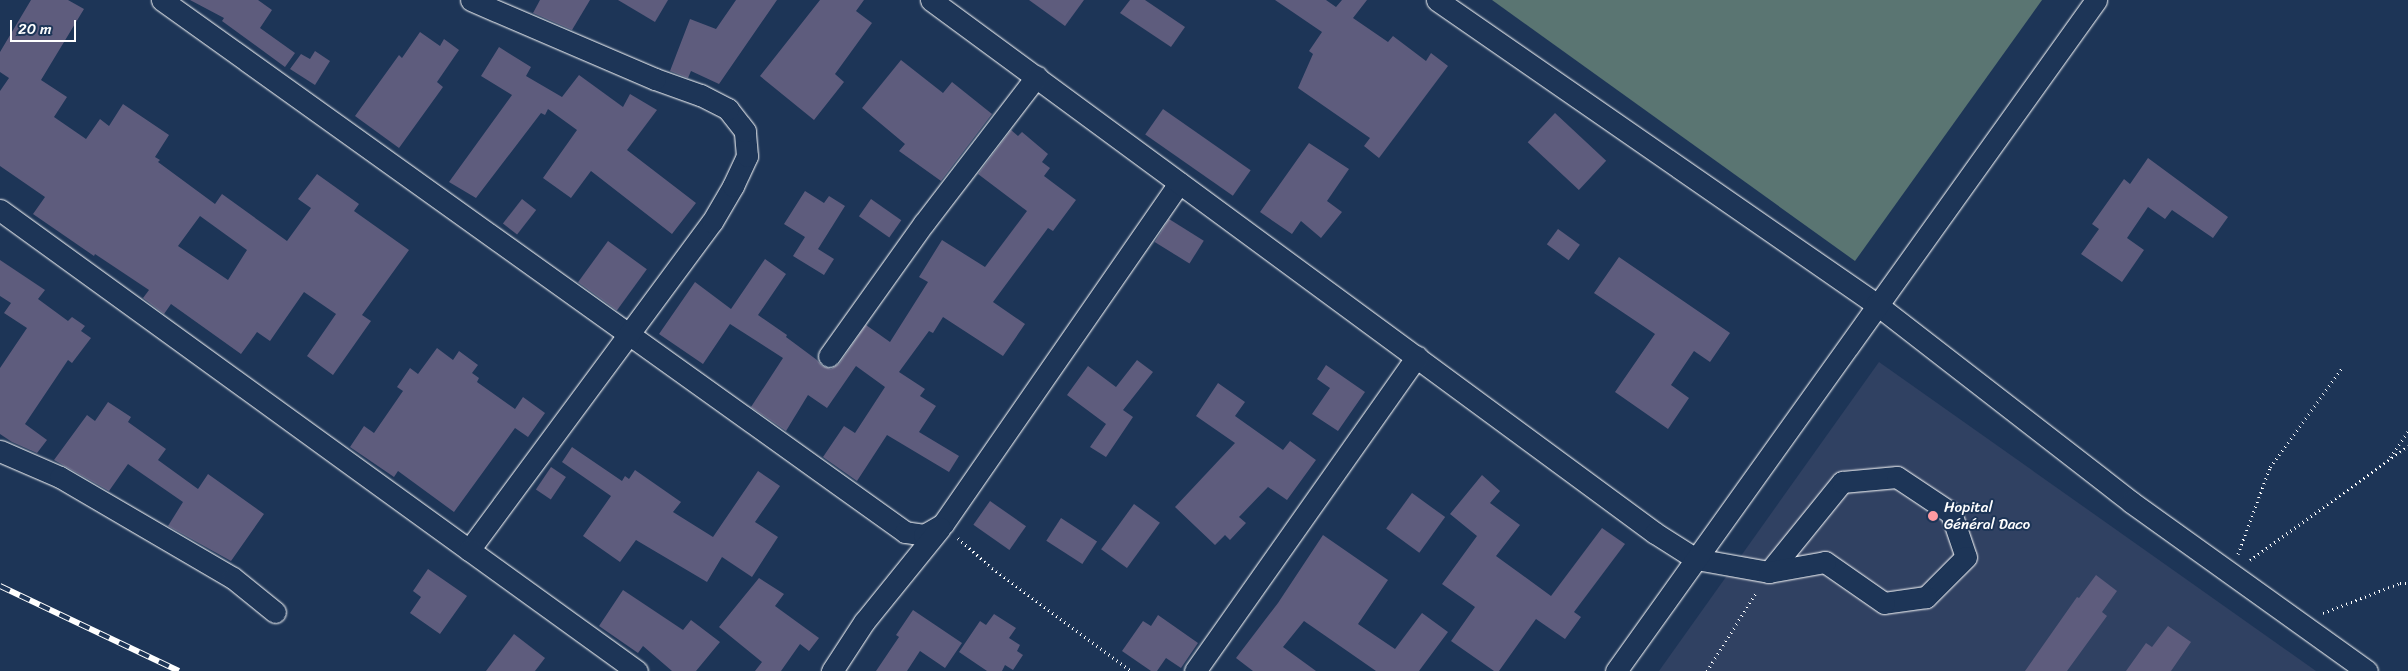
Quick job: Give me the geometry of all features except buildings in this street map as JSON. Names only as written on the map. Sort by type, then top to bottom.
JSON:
[{"type":"street","points":[[162,0],[905,532],[924,535],[943,524]]},
{"type":"street","points":[[931,0],[1037,76],[1179,183],[1417,356],[1655,533],[1696,558],[1769,572],[1825,562],[1884,602],[1926,597],[1966,557],[1951,513],[1897,477],[1842,482],[1769,572]]},
{"type":"street","points":[[1437,0],[1876,304],[2131,502],[2367,671]]},
{"type":"street","points":[[1616,671],[1876,304],[2096,0]]},
{"type":"street","points":[[469,550],[712,222],[733,186],[747,156],[746,131],[728,109],[700,94],[656,79],[484,2]]},
{"type":"street","points":[[829,356],[924,224],[1037,76]]},
{"type":"street","points":[[832,671],[864,622],[943,524],[1179,183]]},
{"type":"street","points":[[0,210],[637,671]]},
{"type":"street","points":[[1195,671],[1417,356]]},
{"type":"street","points":[[0,451],[60,477],[225,573],[275,612]]},
{"type":"path","points":[[2231,574],[2270,467],[2343,367]]},
{"type":"path","points":[[2388,461],[2408,431]]},
{"type":"path","points":[[2231,574],[2408,446]]},
{"type":"path","points":[[943,524],[992,568],[1131,671]]},
{"type":"path","points":[[1707,671],[1769,572]]},
{"type":"path","points":[[2299,622],[2400,582],[2408,583]]},
{"type":"shaded area","name":"Hopital Général Daco","points":[[1879,362],[2316,671],[1659,671]]},
{"type":"green space","points":[[1492,0],[2042,0],[1855,261]]},
{"type":"railway","points":[[0,586],[179,671]]},
{"type":"place","name":"Hopital Général Daco","points":[[1933,516]]}]
